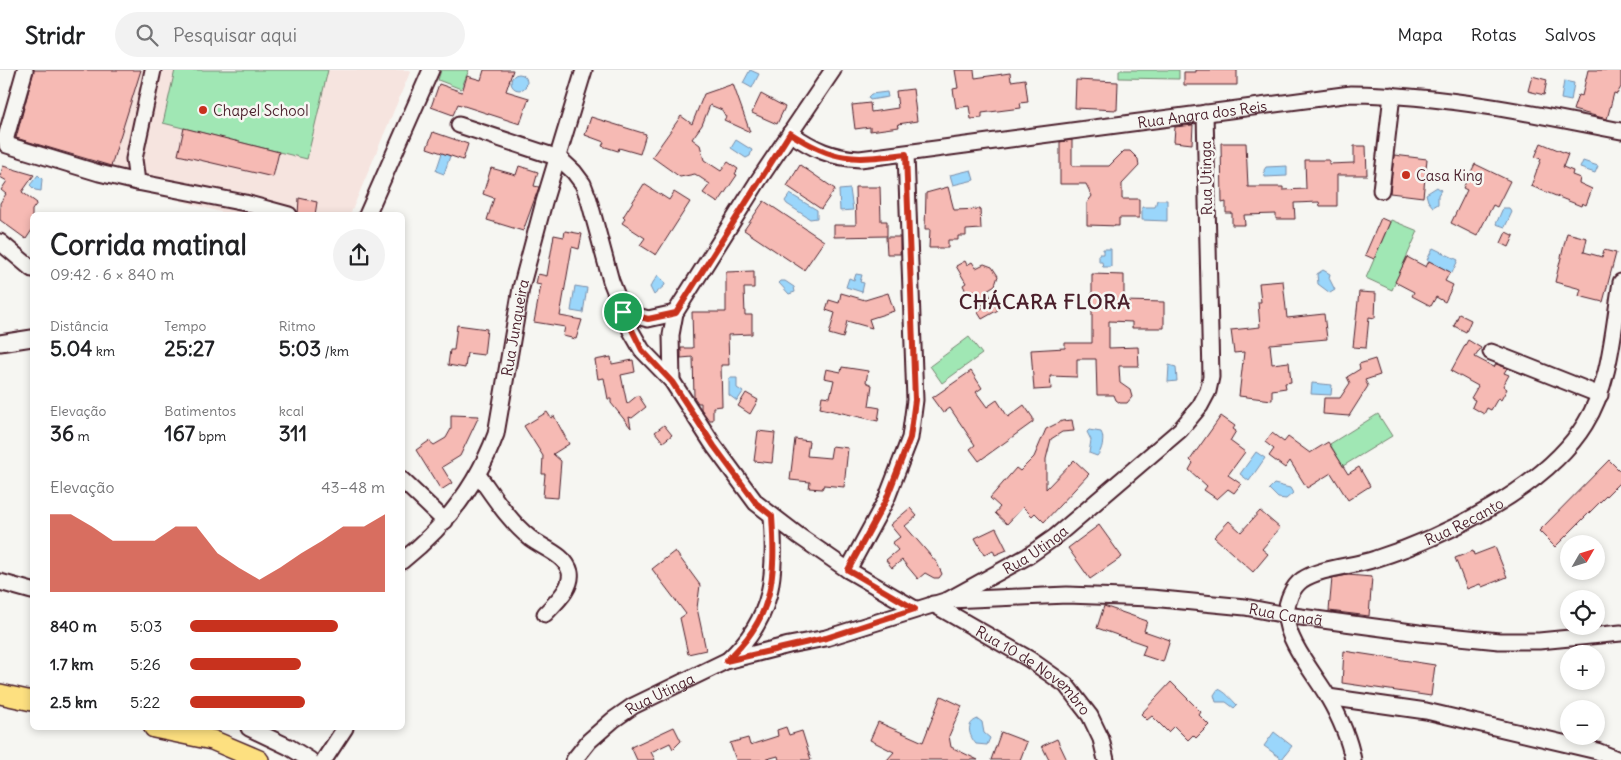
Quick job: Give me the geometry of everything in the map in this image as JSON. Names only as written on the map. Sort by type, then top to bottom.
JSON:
[{"type":"main road","points":[[0,694],[30,701]]},
{"type":"main road","points":[[164,730],[212,740],[259,760]]},
{"type":"street","points":[[25,70],[6,138],[7,145],[98,173],[245,203],[278,212]]},
{"type":"street","points":[[138,182],[134,159],[153,70]]},
{"type":"street","points":[[368,212],[432,70]]},
{"type":"street","name":"Rua Junqueira","points":[[405,558],[445,521],[479,476],[496,434],[522,288],[544,202],[559,158],[584,70]]},
{"type":"street","points":[[672,382],[671,335],[676,313],[790,133],[833,70]]},
{"type":"street","name":"Rua Angra dos Reis","points":[[790,133],[812,148],[841,158],[860,159],[1351,94],[1392,95],[1522,112],[1621,131]]},
{"type":"street","points":[[1381,190],[1392,95]]},
{"type":"street","name":"Rua Utinga","points":[[574,760],[589,741],[633,706],[726,661],[826,638],[948,600],[1028,556],[1055,537],[1161,446],[1200,406],[1208,391],[1211,366],[1205,113]]},
{"type":"street","points":[[459,125],[559,158],[574,172],[583,184],[611,281],[623,312],[642,350],[672,382],[727,465],[756,503],[848,570],[915,609]]},
{"type":"street","points":[[848,570],[886,500],[910,438],[915,400],[906,154]]},
{"type":"street","points":[[0,242],[30,267]]},
{"type":"street","name":"Rua Recanto","points":[[1286,615],[1289,598],[1302,580],[1316,574],[1369,561],[1421,542],[1457,526],[1508,497],[1562,453],[1586,424],[1600,395],[1621,282]]},
{"type":"street","points":[[623,312],[648,319],[676,313]]},
{"type":"street","points":[[0,343],[30,338]]},
{"type":"street","points":[[1491,352],[1600,395]]},
{"type":"street","points":[[479,476],[518,528],[564,562],[569,570],[568,583],[561,597],[545,614]]},
{"type":"street","points":[[405,483],[445,521]]},
{"type":"street","points":[[726,661],[742,647],[765,612],[772,588],[772,516]]},
{"type":"street","points":[[0,582],[30,591]]},
{"type":"street","name":"Rua Canaã","points":[[948,600],[1067,595],[1151,598],[1245,607],[1286,615],[1419,633],[1499,641],[1539,640],[1621,633]]},
{"type":"street","name":"Rua 10 de Novembro","points":[[933,604],[1035,663],[1066,684],[1090,716],[1100,739],[1106,760]]},
{"type":"street","points":[[1286,615],[1290,632],[1342,725],[1353,760]]},
{"type":"street","points":[[1328,697],[1426,711],[1597,751],[1619,760]]},
{"type":"street","points":[[254,730],[289,747],[310,760]]},
{"type":"street","points":[[324,760],[345,730]]},
{"type":"shaded area","name":"Chapel School","points":[[23,70],[411,70],[351,212],[220,212],[0,150]]},
{"type":"green space","points":[[175,70],[328,70],[307,159],[163,123]]},
{"type":"green space","points":[[441,70],[469,70],[461,89],[438,80]]},
{"type":"green space","points":[[1119,70],[1179,70],[1179,79],[1119,78]]},
{"type":"green space","points":[[1391,220],[1418,231],[1392,290],[1366,278]]},
{"type":"green space","points":[[969,337],[982,354],[942,383],[930,366]]},
{"type":"green space","points":[[1378,414],[1392,436],[1343,466],[1330,444]]},
{"type":"water","points":[[750,70],[759,74],[752,88],[743,83]]},
{"type":"water","points":[[516,74],[522,74],[527,79],[525,88],[516,90],[511,85],[511,79]]},
{"type":"water","points":[[1564,81],[1574,83],[1571,101],[1561,99]]},
{"type":"water","points":[[887,92],[888,97],[870,100],[868,97],[871,94]]},
{"type":"water","points":[[736,140],[752,150],[750,156],[746,158],[731,148]]},
{"type":"water","points":[[442,153],[450,156],[444,174],[436,171]]},
{"type":"water","points":[[1583,161],[1598,166],[1595,173],[1580,168]]},
{"type":"water","points":[[1287,166],[1287,176],[1265,177],[1264,170],[1266,167]]},
{"type":"water","points":[[971,170],[974,180],[953,185],[950,175]]},
{"type":"water","points":[[38,175],[42,179],[41,191],[35,190],[30,185]]},
{"type":"water","points":[[1437,187],[1441,190],[1438,195],[1438,204],[1433,207],[1428,201],[1426,194]]},
{"type":"water","points":[[850,189],[853,210],[840,211],[839,190]]},
{"type":"water","points":[[790,194],[817,210],[817,218],[810,219],[787,204],[785,201]]},
{"type":"water","points":[[1157,200],[1167,200],[1167,221],[1142,220],[1142,207],[1155,207]]},
{"type":"water","points":[[1503,208],[1509,208],[1512,212],[1505,227],[1496,224]]},
{"type":"water","points":[[1433,248],[1458,260],[1452,273],[1427,260]]},
{"type":"water","points":[[1103,249],[1111,249],[1111,267],[1103,267],[1102,262],[1099,262],[1099,254],[1103,254]]},
{"type":"water","points":[[1323,270],[1330,274],[1329,278],[1335,290],[1330,293],[1318,284],[1317,274]]},
{"type":"water","points":[[856,274],[862,275],[860,282],[864,283],[862,292],[846,287],[849,278],[854,280]]},
{"type":"water","points":[[658,275],[665,285],[654,295],[650,287]]},
{"type":"water","points":[[785,281],[794,287],[795,292],[789,294],[779,283]]},
{"type":"water","points":[[575,286],[587,288],[583,313],[571,311]]},
{"type":"water","points":[[1169,365],[1176,367],[1177,381],[1168,382]]},
{"type":"water","points":[[729,378],[737,378],[737,388],[743,392],[737,401],[729,395]]},
{"type":"water","points":[[1312,383],[1332,385],[1331,395],[1311,394]]},
{"type":"water","points":[[1089,430],[1101,432],[1103,438],[1097,456],[1089,453],[1091,440],[1087,432]]},
{"type":"water","points":[[1256,452],[1265,458],[1249,481],[1240,474]]},
{"type":"water","points":[[1274,484],[1290,488],[1293,493],[1286,499],[1278,498],[1269,489]]},
{"type":"water","points":[[1218,689],[1237,705],[1234,708],[1226,702],[1216,702],[1214,695]]},
{"type":"water","points":[[978,719],[982,722],[984,733],[990,738],[987,745],[976,744],[970,734],[971,723]]},
{"type":"water","points":[[1274,732],[1292,746],[1282,759],[1264,746]]},
{"type":"building","points":[[34,70],[141,70],[111,166],[16,138]]},
{"type":"building","points":[[484,70],[513,70],[506,91],[529,98],[520,124],[458,104],[453,115],[431,107],[439,84],[462,92],[467,76],[481,80]]},
{"type":"building","points":[[955,70],[974,70],[975,78],[1010,73],[1011,81],[1025,79],[1028,102],[1020,103],[1021,108],[982,113],[982,118],[971,119],[969,106],[956,108],[953,89],[958,88]]},
{"type":"building","points":[[1196,70],[1237,70],[1237,85],[1184,85],[1184,72],[1196,72]]},
{"type":"building","points":[[1588,70],[1621,70],[1621,87],[1617,94],[1614,93],[1607,119],[1573,110],[1578,95],[1582,96]]},
{"type":"building","points":[[1532,76],[1547,80],[1544,95],[1528,91]]},
{"type":"building","points":[[1076,80],[1118,82],[1117,110],[1075,108]]},
{"type":"building","points":[[733,84],[750,132],[724,120],[726,117],[722,110],[710,105],[702,125],[692,139],[700,145],[704,160],[721,171],[728,162],[738,169],[735,174],[737,175],[718,203],[703,193],[710,184],[695,174],[680,177],[652,157],[681,116],[692,124],[704,94]]},
{"type":"building","points":[[913,89],[917,121],[898,124],[899,127],[870,131],[870,127],[855,129],[852,105],[870,103],[871,112],[898,108],[896,91]]},
{"type":"building","points":[[761,94],[785,107],[777,124],[752,113]]},
{"type":"building","points":[[591,117],[646,134],[640,154],[619,148],[618,151],[602,146],[604,142],[585,135]]},
{"type":"building","points":[[1193,125],[1192,144],[1174,142],[1175,127]]},
{"type":"building","points":[[184,128],[279,152],[273,177],[178,155]]},
{"type":"building","points":[[433,132],[468,144],[463,160],[427,148]]},
{"type":"building","points":[[1072,140],[1072,166],[1109,166],[1124,151],[1130,151],[1138,159],[1139,166],[1122,184],[1122,199],[1139,199],[1139,218],[1119,218],[1119,226],[1087,225],[1087,203],[1092,196],[1086,184],[1060,184],[1060,142]]},
{"type":"building","points":[[1221,143],[1246,143],[1248,187],[1283,187],[1283,190],[1306,189],[1305,160],[1329,160],[1329,164],[1354,163],[1354,146],[1366,146],[1367,175],[1337,175],[1337,206],[1320,206],[1319,202],[1294,203],[1295,219],[1276,219],[1276,214],[1244,215],[1245,225],[1232,225],[1232,213],[1226,213],[1226,202],[1222,203]]},
{"type":"building","points":[[1541,143],[1568,154],[1563,167],[1573,171],[1572,175],[1580,178],[1579,183],[1592,189],[1586,205],[1582,203],[1581,206],[1531,186],[1541,159],[1535,157]]},
{"type":"building","name":"Casa King","points":[[1394,155],[1427,159],[1423,197],[1390,193]]},
{"type":"building","points":[[1475,164],[1510,181],[1497,207],[1493,205],[1477,236],[1451,223],[1467,190],[1463,188]]},
{"type":"building","points":[[800,165],[835,189],[821,209],[787,186]]},
{"type":"building","points":[[3,166],[34,175],[22,192],[37,203],[32,212],[30,212],[30,233],[26,239],[0,220],[0,203],[6,194],[1,190],[7,181],[0,177]]},
{"type":"building","points":[[519,166],[538,172],[534,186],[539,187],[523,231],[487,220],[494,198],[483,194],[491,168],[516,175]]},
{"type":"building","points":[[644,184],[669,200],[674,192],[690,202],[656,255],[640,245],[645,238],[622,223],[625,219],[623,217]]},
{"type":"building","points":[[855,187],[880,187],[881,221],[887,221],[887,236],[834,237],[834,225],[856,225]]},
{"type":"building","points":[[948,187],[954,210],[980,209],[981,229],[966,230],[966,236],[958,236],[958,240],[948,240],[948,248],[929,248],[930,229],[925,229],[926,193]]},
{"type":"building","points":[[299,198],[317,202],[315,212],[298,212]]},
{"type":"building","points":[[764,201],[824,241],[804,270],[744,230]]},
{"type":"building","points":[[1381,218],[1390,222],[1374,259],[1365,255]]},
{"type":"building","points":[[565,231],[582,234],[579,249],[572,247],[560,316],[582,320],[576,339],[563,336],[565,327],[534,322],[541,285],[536,284],[538,274],[547,276],[554,235],[564,237]]},
{"type":"building","points":[[1506,232],[1514,236],[1509,247],[1501,243]]},
{"type":"building","points":[[1567,233],[1587,238],[1584,252],[1602,257],[1604,250],[1616,253],[1603,302],[1579,296],[1581,289],[1555,282]]},
{"type":"building","points":[[886,237],[900,237],[900,254],[887,254]]},
{"type":"building","points":[[1407,257],[1426,267],[1429,261],[1450,272],[1445,281],[1453,285],[1445,302],[1436,297],[1431,306],[1412,296],[1414,292],[1395,282]]},
{"type":"building","points":[[965,261],[967,265],[972,262],[976,268],[984,264],[992,267],[998,276],[995,285],[987,290],[998,310],[982,319],[977,311],[984,307],[974,290],[967,294],[963,285],[966,283],[956,266]]},
{"type":"building","points":[[754,271],[754,288],[744,288],[745,315],[752,315],[752,334],[728,335],[729,365],[721,365],[722,406],[713,407],[713,420],[709,420],[701,409],[701,403],[698,403],[694,397],[693,357],[681,358],[681,348],[693,348],[692,312],[726,312],[726,272]]},
{"type":"building","points":[[1092,274],[1124,275],[1124,301],[1164,302],[1164,328],[1132,328],[1132,322],[1109,321],[1109,348],[1138,347],[1139,366],[1119,366],[1120,383],[1130,390],[1132,397],[1127,403],[1120,403],[1114,395],[1097,395],[1096,359],[1077,359],[1077,377],[1050,376],[1051,389],[1034,390],[1031,350],[1065,348],[1065,343],[1092,343]]},
{"type":"building","points":[[1283,281],[1287,318],[1324,314],[1327,339],[1270,344],[1272,364],[1289,362],[1291,382],[1285,383],[1286,388],[1272,390],[1272,400],[1239,396],[1244,352],[1234,353],[1231,330],[1260,327],[1258,302],[1261,302],[1259,283]]},
{"type":"building","points":[[1359,292],[1376,293],[1375,318],[1369,317],[1366,348],[1353,347]]},
{"type":"building","points":[[841,293],[865,300],[888,293],[894,311],[869,319],[872,328],[847,321],[843,338],[829,334],[835,313],[826,310],[829,300],[839,303]]},
{"type":"building","points":[[1459,314],[1471,320],[1466,332],[1454,326]]},
{"type":"building","points":[[457,325],[487,329],[484,355],[467,353],[465,368],[448,365],[450,350],[454,350]]},
{"type":"building","points":[[1468,340],[1481,348],[1475,357],[1494,367],[1496,364],[1507,368],[1504,373],[1509,375],[1503,386],[1507,389],[1501,400],[1498,398],[1491,410],[1487,408],[1484,414],[1472,407],[1475,400],[1471,398],[1478,386],[1451,371]]},
{"type":"building","points":[[611,357],[612,364],[633,360],[635,372],[621,375],[627,404],[638,395],[646,407],[632,418],[629,417],[631,428],[611,403],[611,399],[608,399],[604,378],[598,379],[595,360]]},
{"type":"building","points":[[1375,359],[1380,375],[1365,380],[1368,386],[1349,416],[1323,414],[1324,398],[1340,398],[1350,383],[1347,377],[1360,369],[1359,364]]},
{"type":"building","points":[[842,367],[868,371],[866,382],[872,385],[869,406],[880,408],[878,421],[820,408],[822,396],[830,397],[834,380],[824,378],[826,369],[841,372]]},
{"type":"building","points":[[971,371],[982,388],[976,392],[987,407],[997,400],[1008,417],[1024,405],[1033,418],[1033,422],[979,461],[970,449],[975,445],[950,408],[943,413],[932,398]]},
{"type":"building","points":[[746,393],[758,400],[750,414],[738,406]]},
{"type":"building","points":[[547,412],[551,418],[554,416],[569,444],[553,454],[561,461],[558,498],[543,497],[545,474],[542,474],[543,456],[524,426]]},
{"type":"building","points":[[451,415],[479,416],[460,456],[442,467],[452,483],[441,490],[416,450],[429,441],[434,445],[446,438],[451,429]]},
{"type":"building","points":[[1221,416],[1235,426],[1233,429],[1236,431],[1230,441],[1245,452],[1228,475],[1241,484],[1234,493],[1228,489],[1217,499],[1204,490],[1207,486],[1189,470],[1193,463],[1190,460]]},
{"type":"building","points":[[1072,420],[1074,431],[1062,432],[1051,439],[1046,459],[1046,489],[1074,460],[1089,474],[1044,522],[1035,513],[1032,516],[1023,507],[1007,524],[995,513],[1000,507],[990,498],[1016,468],[1020,471],[1034,457],[1046,429],[1062,421]]},
{"type":"building","points":[[664,425],[672,435],[663,442],[655,432]]},
{"type":"building","points":[[758,431],[775,433],[772,463],[754,461]]},
{"type":"building","points":[[1272,433],[1284,442],[1288,437],[1310,453],[1328,442],[1348,474],[1359,467],[1370,486],[1348,500],[1331,473],[1307,488],[1290,461],[1285,468],[1269,456],[1274,449],[1265,442]]},
{"type":"building","points":[[795,439],[809,441],[807,456],[830,458],[832,446],[848,448],[844,487],[824,485],[822,489],[809,488],[810,482],[790,480]]},
{"type":"building","points":[[1609,460],[1621,472],[1621,481],[1567,535],[1560,535],[1560,542],[1555,547],[1539,531]]},
{"type":"building","points":[[910,508],[917,516],[905,526],[937,563],[942,574],[939,578],[934,578],[925,573],[918,579],[902,560],[892,568],[886,560],[898,550],[892,543],[900,537],[890,525]]},
{"type":"building","points":[[1260,511],[1280,528],[1262,549],[1268,554],[1253,572],[1214,537],[1229,521],[1241,532]]},
{"type":"building","points":[[1099,525],[1122,557],[1090,579],[1068,548]]},
{"type":"building","points":[[996,528],[1007,550],[995,555],[993,550],[984,555],[975,538]]},
{"type":"building","points":[[1495,547],[1507,577],[1482,587],[1480,584],[1467,589],[1455,558],[1473,551],[1474,555]]},
{"type":"building","points":[[675,551],[700,585],[697,608],[706,650],[688,654],[680,618],[686,614],[652,569]]},
{"type":"building","points":[[1348,575],[1372,577],[1369,616],[1329,611],[1332,578]]},
{"type":"building","points":[[1104,606],[1147,621],[1144,631],[1170,640],[1163,662],[1142,655],[1146,645],[1097,628]]},
{"type":"building","points":[[1344,651],[1435,665],[1431,696],[1342,683]]},
{"type":"building","points":[[1171,682],[1201,712],[1199,715],[1209,725],[1196,738],[1193,735],[1188,740],[1174,726],[1168,732],[1152,716],[1147,720],[1141,714]]},
{"type":"building","points":[[941,696],[962,706],[949,736],[951,747],[978,760],[887,760],[894,752],[870,740],[878,722],[923,742]]},
{"type":"building","points":[[674,727],[681,741],[673,749],[670,743],[651,752],[655,760],[637,760],[631,747]]},
{"type":"building","points":[[786,727],[789,735],[802,731],[811,760],[779,760],[778,756],[763,760],[736,760],[730,743],[748,738],[750,745],[778,736],[777,730]]},
{"type":"building","points":[[1001,732],[1027,742],[1020,760],[991,760]]},
{"type":"building","points":[[1057,739],[1067,760],[1049,760],[1042,746]]},
{"type":"place","name":"Chapel School","points":[[203,110]]},
{"type":"place","name":"Casa King","points":[[1406,175]]},
{"type":"district","name":"CHÁCARA FLORA","points":[[1045,301]]},
{"type":"route","points":[[790,133],[812,148],[841,158],[860,159],[906,154],[915,400],[910,438],[886,500],[848,570],[915,609],[884,621],[826,638],[726,661],[742,647],[758,626],[765,612],[772,588],[774,562],[772,516],[756,503],[727,465],[672,382],[642,350],[623,312],[648,319],[676,313],[790,133]]}]
